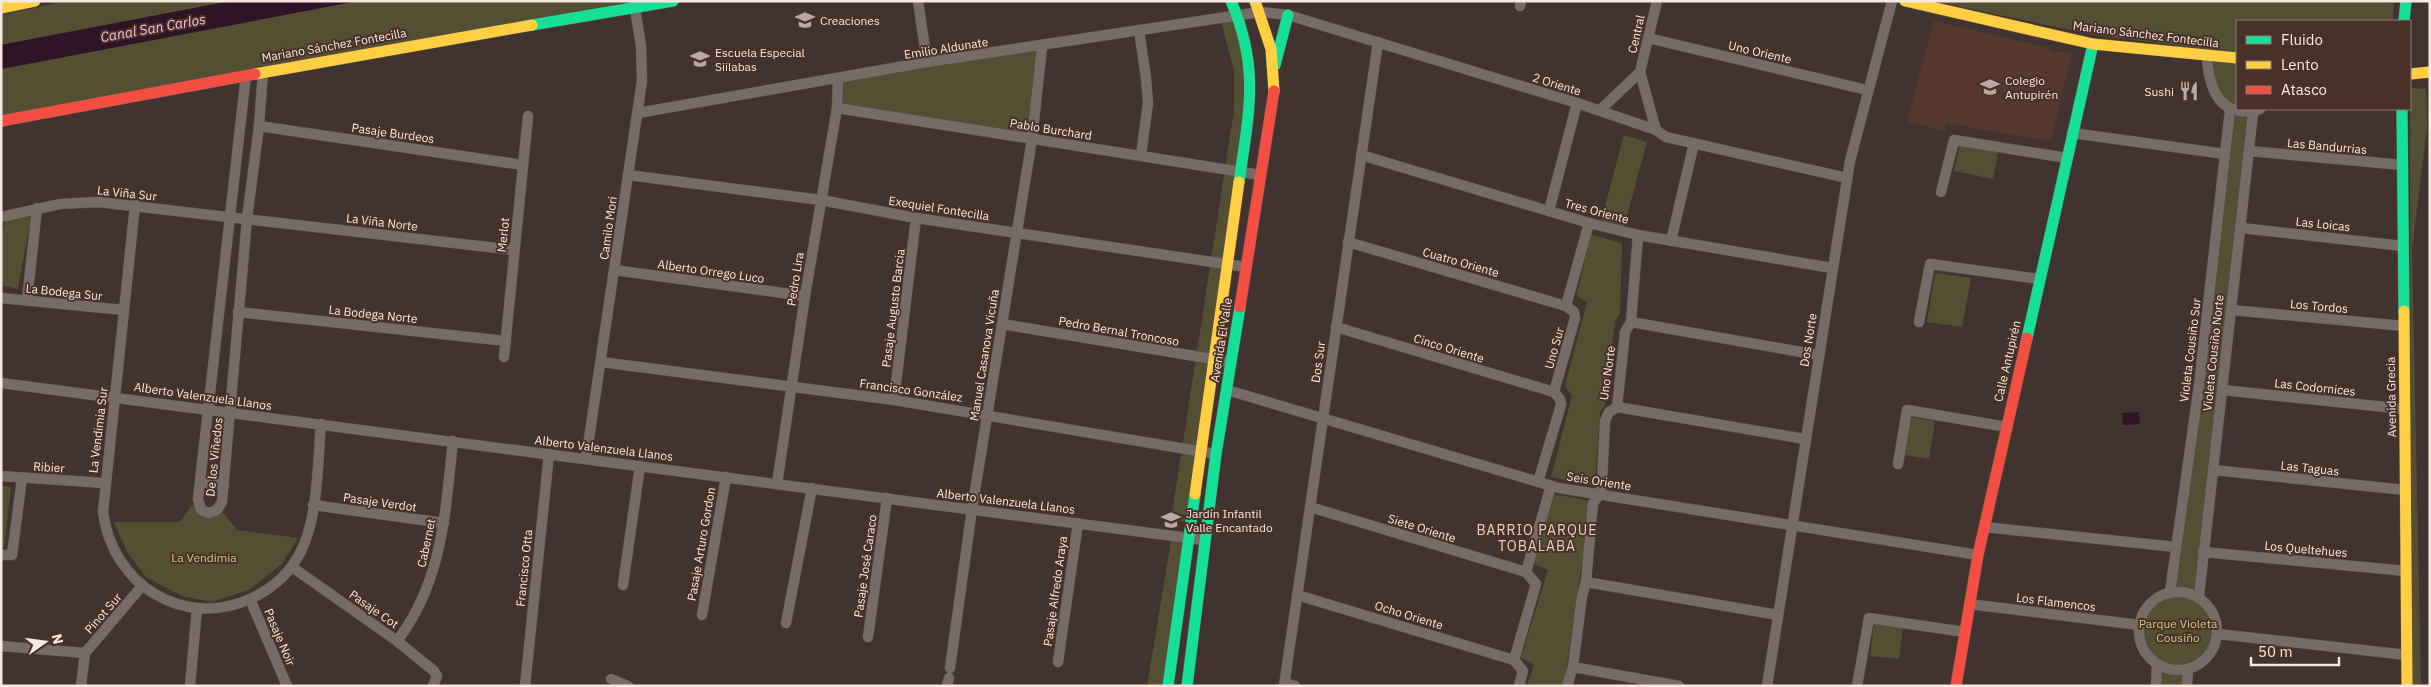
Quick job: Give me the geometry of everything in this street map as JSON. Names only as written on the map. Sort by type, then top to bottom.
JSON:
[{"type":"street","points":[[1,8],[35,1]]},
{"type":"street","name":"Mariano Sánchez Fontecilla","points":[[1,121],[635,4],[672,1]]},
{"type":"street","points":[[918,1],[927,62]]},
{"type":"street","name":"Avenida El Valle","points":[[1168,686],[1199,452],[1248,130],[1252,68],[1238,15],[1231,1]]},
{"type":"street","name":"Central","points":[[1656,1],[1640,72],[1656,130]]},
{"type":"street","name":"Dos Norte","points":[[1767,686],[1847,178],[1867,90],[1892,1]]},
{"type":"street","name":"Mariano Sánchez Fontecilla","points":[[1905,1],[2093,44],[2236,58]]},
{"type":"street","points":[[2404,20],[2406,1]]},
{"type":"street","name":"Camilo Mori","points":[[586,458],[642,81],[641,46],[635,4]]},
{"type":"street","name":"Emilio Aldunate","points":[[638,113],[927,62],[1042,47],[1238,15],[1257,6]]},
{"type":"street","name":"Avenida El Valle","points":[[1187,686],[1216,454],[1274,99],[1275,66],[1270,39],[1257,6]]},
{"type":"street","name":"2 Oriente","points":[[1257,6],[1600,110],[1656,130],[1666,137],[1847,178]]},
{"type":"street","points":[[1275,66],[1288,15]]},
{"type":"street","points":[[1139,30],[1148,103],[1141,155]]},
{"type":"street","name":"Uno Oriente","points":[[1648,38],[1867,90]]},
{"type":"street","name":"Dos Sur","points":[[1284,684],[1378,42]]},
{"type":"street","name":"Calle Antupirén","points":[[1957,686],[1978,555],[2093,44]]},
{"type":"street","name":"Manuel Casanova Vicuña","points":[[949,677],[972,509],[1032,139],[1042,47]]},
{"type":"street","points":[[2206,55],[2212,84],[2217,97],[2230,110],[2257,111]]},
{"type":"street","name":"De los Viñedos","points":[[246,75],[198,505],[209,513],[215,512],[221,505],[224,484],[238,312],[259,126],[263,72]]},
{"type":"street","name":"Central","points":[[1600,110],[1640,72]]},
{"type":"street","points":[[2411,74],[2430,72]]},
{"type":"street","name":"Pedro Lira","points":[[777,484],[805,296],[837,108],[838,79]]},
{"type":"street","points":[[1549,211],[1576,103]]},
{"type":"street","name":"Pablo Burchard","points":[[837,108],[1261,175]]},
{"type":"street","name":"Violeta Cousiño Sur","points":[[2170,592],[2199,385],[2230,110]]},
{"type":"street","name":"Avenida Grecia","points":[[2402,110],[2407,686]]},
{"type":"street","name":"Violeta Cousiño Norte","points":[[2199,596],[2249,151],[2257,111]]},
{"type":"street","name":"Merlot","points":[[504,357],[528,116]]},
{"type":"street","name":"Pasaje Burdeos","points":[[259,126],[522,165]]},
{"type":"street","points":[[2072,133],[2225,154]]},
{"type":"street","points":[[1941,192],[1954,140],[2067,158]]},
{"type":"street","points":[[1671,241],[1694,143]]},
{"type":"street","name":"Las Bandurrias","points":[[2249,151],[2403,165]]},
{"type":"street","name":"Tres Oriente","points":[[1362,155],[1589,223],[1638,235],[1832,268]]},
{"type":"street","name":"Exequiel Fontecilla","points":[[628,175],[821,200],[916,218],[1246,266]]},
{"type":"street","name":"La Viña Sur","points":[[3,216],[37,208],[78,202],[135,205],[230,219],[247,219]]},
{"type":"street","name":"La Vendimia Sur","points":[[135,205],[104,484],[103,512],[109,540],[123,566],[142,586],[170,602],[198,608],[225,607],[250,599],[270,588],[292,567]]},
{"type":"street","points":[[27,300],[37,208]]},
{"type":"street","name":"Pasaje Augusto Barcia","points":[[894,400],[916,218]]},
{"type":"street","name":"La Viña Norte","points":[[247,219],[514,250]]},
{"type":"street","points":[[1566,306],[1589,223]]},
{"type":"street","name":"Las Loicas","points":[[2240,228],[2403,246]]},
{"type":"street","name":"Uno Norte","points":[[1567,686],[1573,667],[1582,596],[1586,582],[1593,503],[1600,494],[1605,421],[1609,412],[1617,407],[1625,332],[1630,322],[1638,235]]},
{"type":"street","name":"Cuatro Oriente","points":[[1348,242],[1566,306]]},
{"type":"street","points":[[1919,322],[1930,264],[2040,279]]},
{"type":"street","name":"Alberto Orrego Luco","points":[[614,270],[805,296]]},
{"type":"street","name":"La Bodega Sur","points":[[1,298],[124,310]]},
{"type":"street","name":"Uno Sur","points":[[1538,482],[1561,405],[1560,399],[1554,392],[1576,315],[1566,306]]},
{"type":"street","name":"Los Tordos","points":[[2231,310],[2404,326]]},
{"type":"street","name":"La Bodega Norte","points":[[238,312],[506,341]]},
{"type":"street","points":[[1630,322],[1818,355]]},
{"type":"street","name":"Pedro Bernal Troncoso","points":[[1002,324],[1231,362]]},
{"type":"street","name":"Cinco Oriente","points":[[1336,327],[1554,392]]},
{"type":"street","name":"Francisco González","points":[[601,362],[988,414],[1216,454]]},
{"type":"street","name":"Alberto Valenzuela Llanos","points":[[1,383],[1204,540]]},
{"type":"street","name":"Seis Oriente","points":[[1227,390],[1552,486],[1978,555]]},
{"type":"street","name":"Las Codornices","points":[[2222,390],[2405,409]]},
{"type":"street","points":[[1617,407],[1805,439]]},
{"type":"street","points":[[1898,464],[1907,410],[2007,427]]},
{"type":"street","points":[[292,567],[308,534],[313,506],[321,424]]},
{"type":"street","name":"Cabernet","points":[[398,641],[409,626],[431,581],[444,523],[454,441]]},
{"type":"street","name":"Francisco Otta","points":[[525,686],[549,454]]},
{"type":"street","points":[[622,585],[640,466]]},
{"type":"street","name":"Las Taguas","points":[[2213,470],[2406,490]]},
{"type":"street","name":"Ribier","points":[[1,476],[104,484]]},
{"type":"street","name":"Pasaje Arturo Gordon","points":[[702,615],[726,477]]},
{"type":"street","name":"Ribier","points":[[1,555],[12,555],[22,478]]},
{"type":"street","points":[[200,482],[224,484]]},
{"type":"street","points":[[1519,686],[1523,671],[1514,660],[1536,584],[1526,572],[1552,486]]},
{"type":"street","points":[[786,623],[812,488]]},
{"type":"street","name":"Pasaje José Caraco","points":[[868,636],[886,498]]},
{"type":"street","name":"Pasaje Verdot","points":[[313,506],[444,523]]},
{"type":"street","name":"Siete Oriente","points":[[1310,507],[1526,572]]},
{"type":"street","name":"Pasaje Alfredo Araya","points":[[1058,662],[1078,523]]},
{"type":"street","points":[[1984,527],[2176,547]]},
{"type":"street","name":"Los Queltehues","points":[[2203,552],[2406,571]]},
{"type":"street","name":"Pasaje Cot","points":[[292,567],[398,641],[434,670],[435,681]]},
{"type":"street","points":[[1586,582],[1778,615]]},
{"type":"street","name":"Pinot Sur","points":[[81,686],[85,653],[142,586]]},
{"type":"street","points":[[2185,591],[2199,596],[2214,612],[2218,634],[2213,649],[2203,662],[2188,669],[2172,670],[2157,664],[2146,654],[2140,640],[2139,625],[2144,610],[2155,598],[2170,592],[2185,591]]},
{"type":"street","name":"Ocho Oriente","points":[[1297,595],[1514,660]]},
{"type":"street","name":"Pasaje Noir","points":[[250,599],[287,686]]},
{"type":"street","name":"Los Flamencos","points":[[1970,604],[2139,625]]},
{"type":"street","points":[[190,686],[198,608]]},
{"type":"street","points":[[1857,686],[1869,618],[1965,632]]},
{"type":"street","points":[[2218,634],[2407,654]]},
{"type":"street","points":[[1,646],[85,653]]},
{"type":"street","points":[[2156,686],[2157,664]]},
{"type":"street","points":[[1573,667],[1679,686]]},
{"type":"street","points":[[2187,686],[2188,669]]},
{"type":"street","points":[[611,679],[628,686]]},
{"type":"street","points":[[1284,684],[1295,686]]},
{"type":"shaded area","name":"Colegio Antupirén","points":[[1934,21],[2049,48],[2050,51],[2072,53],[2052,137],[2044,140],[1946,123],[1944,131],[1907,121]]},
{"type":"green space","points":[[68,1],[231,1],[1,45],[1,15]]},
{"type":"green space","points":[[358,1],[635,1],[1,116],[1,69]]},
{"type":"green space","points":[[1933,1],[2341,1],[2394,3],[2393,20],[2236,20],[2236,53],[2094,35]]},
{"type":"green space","points":[[1238,15],[1252,68],[1189,522],[1171,520],[1234,110],[1234,70],[1220,18]]},
{"type":"green space","points":[[1042,47],[1032,139],[837,108],[838,79]]},
{"type":"green space","name":"Parque Violeta Cousiño","points":[[2213,61],[2236,63],[2236,110],[2251,110],[2197,600],[2210,618],[2213,636],[2205,651],[2187,665],[2185,686],[2157,686],[2159,660],[2146,642],[2144,624],[2147,616],[2153,609],[2171,596],[2234,107],[2218,86]]},
{"type":"green space","points":[[2411,88],[2426,89],[2427,128],[2412,249],[2421,686],[2411,686]]},
{"type":"green space","points":[[1624,135],[1647,142],[1624,227],[1601,221]]},
{"type":"green space","points":[[1960,145],[1998,152],[1993,179],[1954,171]]},
{"type":"green space","points":[[31,216],[18,289],[1,285],[1,229],[7,220]]},
{"type":"green space","points":[[1590,234],[1622,243],[1620,314],[1615,321],[1605,405],[1600,412],[1595,486],[1551,477],[1572,396],[1565,386],[1587,302],[1577,296]]},
{"type":"green space","points":[[1935,273],[1971,278],[1962,327],[1927,322]]},
{"type":"green space","points":[[1910,417],[1935,421],[1929,459],[1904,455]]},
{"type":"green space","points":[[1,486],[11,487],[4,547],[1,547]]},
{"type":"green space","points":[[1552,494],[1591,501],[1564,686],[1527,686],[1534,665],[1521,657],[1548,570],[1532,563]]},
{"type":"green space","name":"La Vendimia","points":[[192,505],[221,510],[237,530],[298,538],[282,564],[249,590],[212,602],[182,596],[146,577],[127,552],[114,522],[180,522]]},
{"type":"green space","points":[[1172,535],[1188,538],[1168,686],[1147,686]]},
{"type":"green space","points":[[1874,623],[1903,627],[1899,659],[1870,656]]},
{"type":"water","name":"Canal San Carlos","points":[[231,1],[358,1],[1,69],[1,45]]},
{"type":"water","points":[[2139,412],[2140,424],[2123,425],[2122,413]]},
{"type":"traffic: fast","points":[[532,25],[673,1]]},
{"type":"traffic: fast","points":[[1231,1],[1246,48],[1250,90],[1249,112],[1239,182]]},
{"type":"traffic: fast","points":[[2404,20],[2406,1]]},
{"type":"traffic: fast","points":[[1275,65],[1288,15]]},
{"type":"traffic: fast","points":[[2027,338],[2093,44]]},
{"type":"traffic: fast","points":[[2402,110],[2404,311]]},
{"type":"traffic: fast","points":[[1187,686],[1216,454],[1240,307]]},
{"type":"traffic: fast","points":[[1168,686],[1195,494]]},
{"type":"traffic: slow","points":[[1,8],[35,1]]},
{"type":"traffic: slow","points":[[1255,1],[1271,49],[1274,91]]},
{"type":"traffic: slow","points":[[1905,1],[2093,44],[2236,58]]},
{"type":"traffic: slow","points":[[255,74],[532,25]]},
{"type":"traffic: slow","points":[[2411,74],[2430,72]]},
{"type":"traffic: slow","points":[[1195,494],[1239,182]]},
{"type":"traffic: slow","points":[[2404,311],[2407,686]]},
{"type":"traffic: jam","points":[[1,121],[255,74]]},
{"type":"traffic: jam","points":[[1240,307],[1274,91]]},
{"type":"traffic: jam","points":[[1956,686],[1978,555],[2027,338]]},
{"type":"place","name":"Creaciones","points":[[805,20]]},
{"type":"place","name":"Escuela Especial Siilabas","points":[[700,59]]},
{"type":"place","name":"Colegio Antupirén","points":[[1990,87]]},
{"type":"place","name":"Sushi","points":[[2189,91]]},
{"type":"place","name":"Jardín Infantil Valle Encantado","points":[[1171,520]]},
{"type":"district","name":"BARRIO PARQUE TOBALABA","points":[[1537,538]]}]
